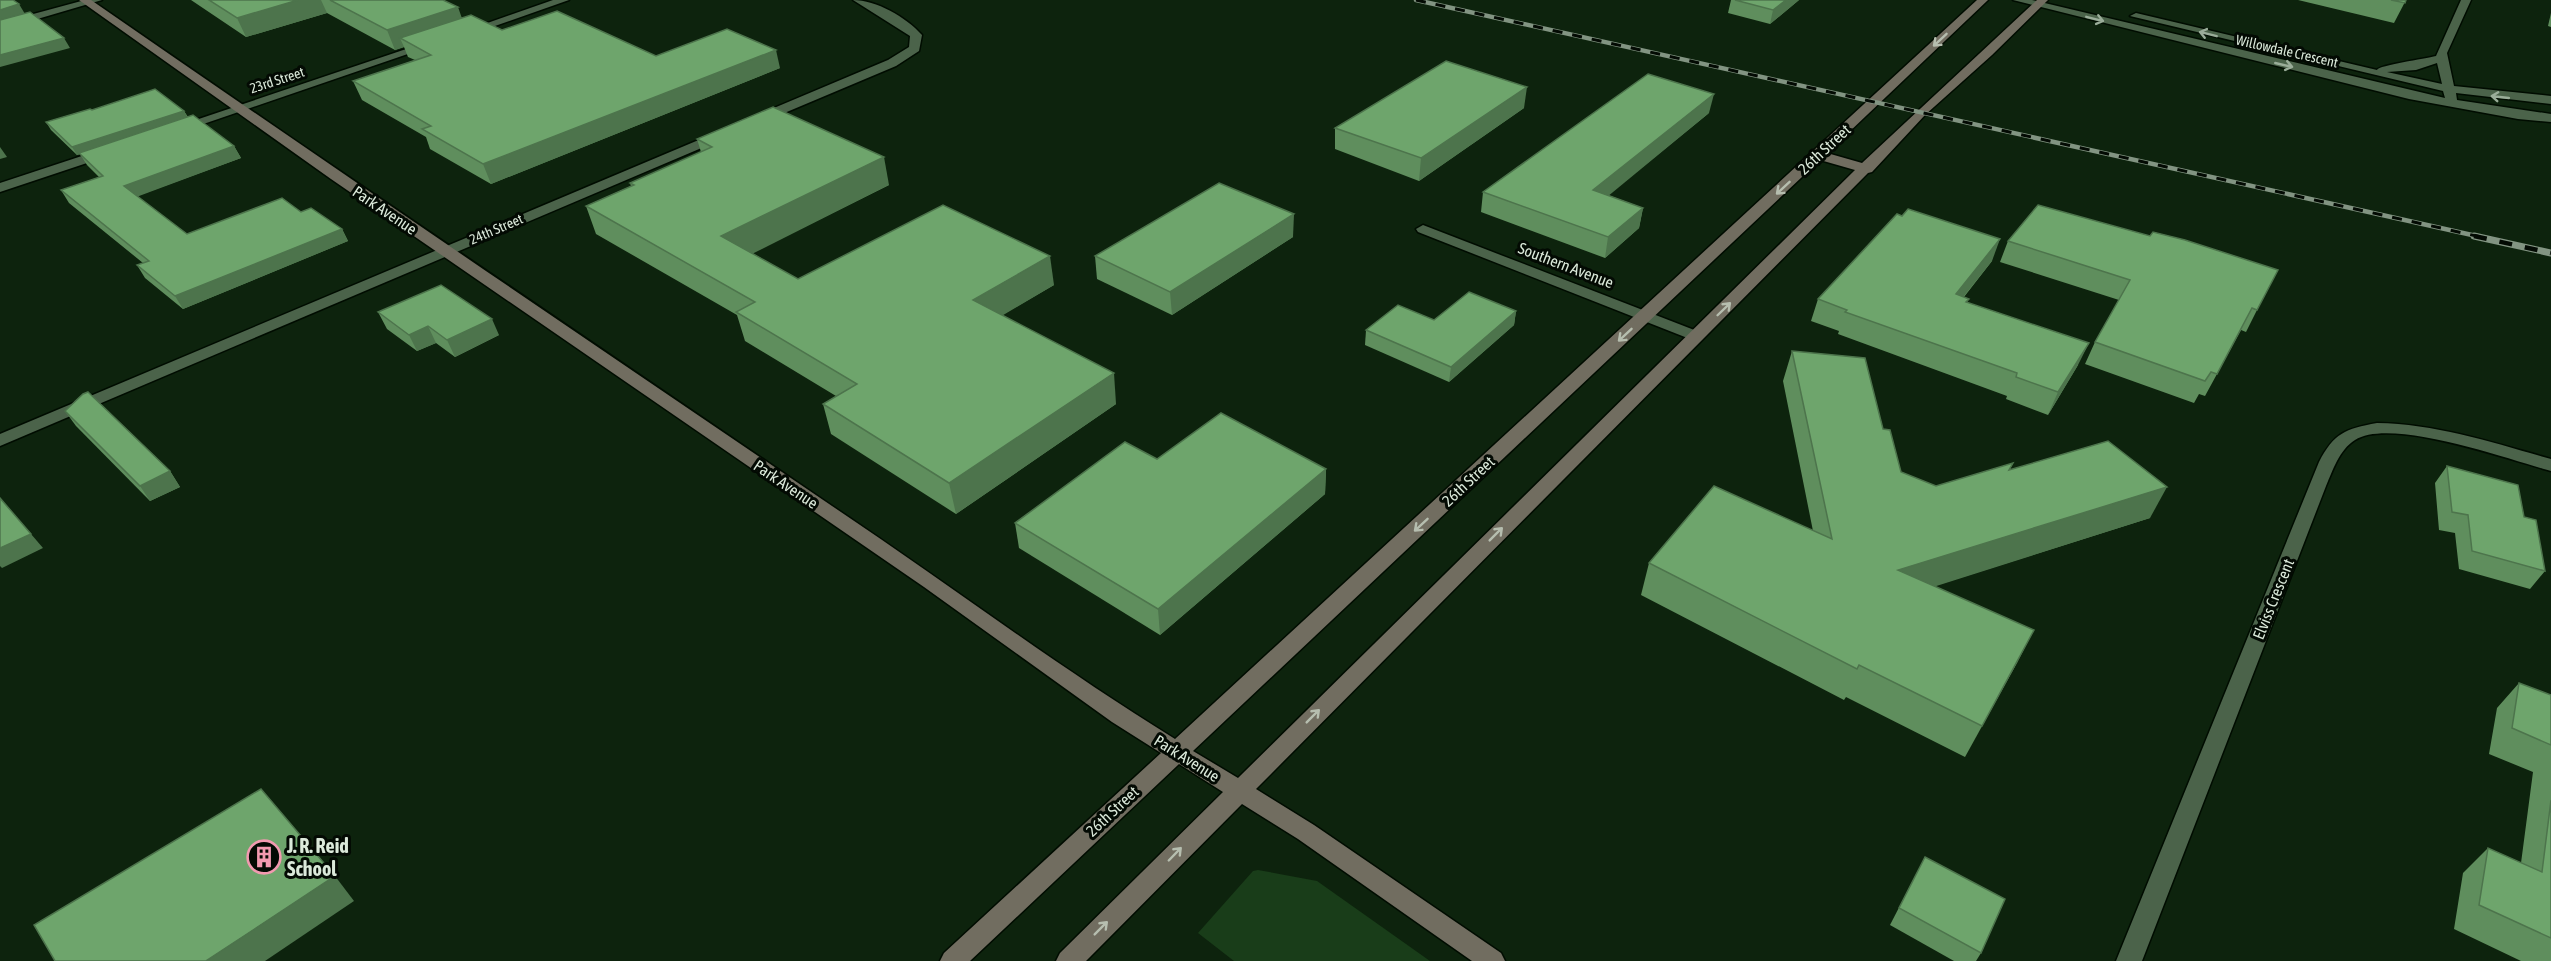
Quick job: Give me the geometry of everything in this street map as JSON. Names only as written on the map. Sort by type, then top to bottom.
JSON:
[{"type":"street","name":"23rd Street","points":[[170,131],[564,0]]},
{"type":"street","name":"24th Street","points":[[0,440],[892,63],[915,49],[916,35],[901,22],[858,0]]},
{"type":"street","name":"26th Street","points":[[953,961],[1983,0]]},
{"type":"street","name":"Willowdale Crescent","points":[[2018,0],[2040,3],[2451,104],[2551,118]]},
{"type":"street","name":"Willowdale Crescent","points":[[2069,0],[2449,90],[2551,100]]},
{"type":"street","points":[[2451,104],[2441,53],[2466,0]]},
{"type":"street","points":[[0,27],[89,1]]},
{"type":"street","name":"Park Avenue","points":[[89,1],[239,108],[931,582],[1120,716],[1306,832],[1492,961]]},
{"type":"street","points":[[1069,961],[1238,790],[1922,112],[2040,3]]},
{"type":"street","points":[[2353,68],[2395,69],[2442,58]]},
{"type":"street","points":[[0,188],[125,146]]},
{"type":"street","points":[[1819,155],[1867,169]]},
{"type":"street","name":"Southern Avenue","points":[[1423,229],[1696,336]]},
{"type":"street","name":"Elviss Crescent","points":[[2129,961],[2335,448],[2356,432],[2397,429],[2448,437],[2551,465]]},
{"type":"green space","points":[[1253,871],[1317,881],[1430,961],[1234,961],[1198,933]]},
{"type":"building","points":[[0,0],[13,0],[19,4],[0,10]]},
{"type":"building","points":[[209,0],[298,0],[237,18]]},
{"type":"building","points":[[330,0],[443,0],[458,7],[387,30]]},
{"type":"building","points":[[1735,0],[1786,0],[1773,10]]},
{"type":"building","points":[[557,11],[656,56],[727,29],[776,50],[483,164],[422,129],[431,126],[353,81],[431,55],[400,38],[471,15],[502,30]]},
{"type":"building","points":[[30,12],[64,38],[0,55],[0,20]]},
{"type":"building","points":[[1446,61],[1527,87],[1421,158],[1335,128]]},
{"type":"building","points":[[1648,74],[1714,94],[1593,190],[1643,208],[1608,237],[1483,192]]},
{"type":"building","points":[[155,89],[184,111],[72,147],[46,122],[92,110]]},
{"type":"building","points":[[773,107],[884,157],[721,236],[798,279],[943,205],[1050,256],[973,300],[1114,373],[949,483],[823,404],[857,384],[736,312],[755,302],[586,206],[634,185],[630,183],[712,147],[697,139]]},
{"type":"building","points":[[193,115],[234,146],[124,186],[187,234],[282,198],[301,212],[311,208],[342,229],[175,296],[137,265],[149,261],[61,190],[103,176],[79,153]]},
{"type":"building","points":[[1219,183],[1294,214],[1170,292],[1095,256]]},
{"type":"building","points":[[2038,205],[2150,236],[2153,232],[2185,240],[2278,270],[2257,310],[2252,308],[2217,374],[2211,372],[2205,381],[2095,342],[2130,280],[2008,241]]},
{"type":"building","points":[[1908,209],[2000,239],[1956,294],[1969,299],[1966,302],[2089,343],[2058,392],[2016,377],[2017,373],[1845,312],[1847,310],[1818,299],[1897,214],[1902,216]]},
{"type":"building","points":[[441,285],[492,319],[447,340],[428,326],[409,335],[378,312]]},
{"type":"building","points":[[1469,292],[1516,311],[1451,367],[1366,330],[1398,305],[1434,320]]},
{"type":"building","points":[[1792,351],[1865,358],[1883,429],[1890,430],[1901,472],[1936,486],[2013,463],[2009,470],[2108,441],[2167,487],[1898,570],[2034,630],[1982,726],[1859,665],[1857,669],[1649,563],[1714,486],[1832,539]]},
{"type":"building","points":[[88,392],[170,471],[140,486],[65,411]]},
{"type":"building","points":[[1221,413],[1326,469],[1158,609],[1015,523],[1125,442],[1157,459]]},
{"type":"building","points":[[2447,466],[2518,485],[2524,517],[2536,520],[2545,571],[2472,551],[2468,515],[2452,512]]},
{"type":"building","points":[[0,498],[31,534],[0,548]]},
{"type":"building","points":[[2519,683],[2551,695],[2551,745],[2512,728]]},
{"type":"building","name":"J. R. Reid School","points":[[261,789],[335,876],[206,961],[55,961],[34,925]]},
{"type":"building","points":[[2551,800],[2551,938],[2479,905],[2488,848],[2542,872]]},
{"type":"building","points":[[1925,857],[2005,899],[1981,953],[1899,908]]},
{"type":"railway","points":[[1416,0],[2481,237]]},
{"type":"railway","points":[[2474,236],[2551,253]]},
{"type":"place","name":"J. R. Reid School","points":[[264,857]]}]
